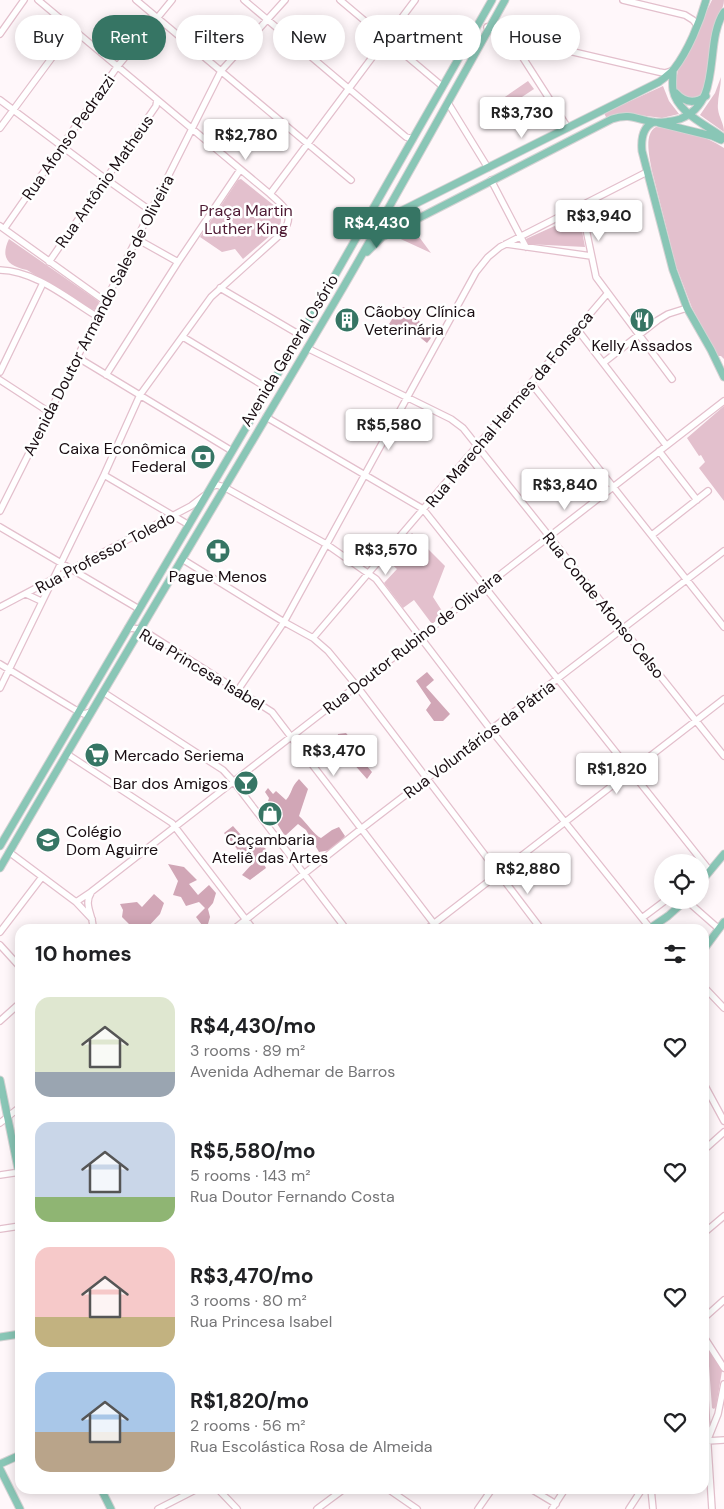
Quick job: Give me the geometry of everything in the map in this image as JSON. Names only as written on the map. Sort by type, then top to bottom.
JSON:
[{"type":"main road","name":"Avenida General Osório","points":[[481,20],[492,0]]},
{"type":"main road","name":"Avenida General Osório","points":[[0,868],[355,266],[505,0]]},
{"type":"main road","points":[[361,231],[659,82],[673,70],[697,25],[707,0]]},
{"type":"main road","points":[[724,12],[718,24],[714,76],[703,103],[689,115],[680,119],[654,122],[646,127],[642,151],[673,270],[687,308],[711,350],[724,378]]},
{"type":"main road","points":[[481,25],[489,30]]},
{"type":"main road","name":"Avenida General Osório","points":[[0,846],[361,231],[457,60]]},
{"type":"main road","points":[[673,70],[672,88],[681,107],[724,140]]},
{"type":"main road","points":[[672,88],[678,95],[688,101],[697,101],[709,92]]},
{"type":"main road","points":[[355,266],[372,245],[382,237],[612,119],[624,116],[635,117],[724,140]]},
{"type":"main road","points":[[710,871],[724,854]]},
{"type":"main road","points":[[657,924],[676,909]]},
{"type":"main road","points":[[709,942],[724,922]]},
{"type":"main road","points":[[0,1080],[15,1152]]},
{"type":"main road","points":[[0,1337],[15,1335]]},
{"type":"main road","points":[[0,1464],[15,1457]]},
{"type":"main road","points":[[0,1469],[20,1509]]},
{"type":"main road","points":[[104,1494],[111,1509]]},
{"type":"street","points":[[0,34],[24,0]]},
{"type":"street","points":[[38,0],[56,15]]},
{"type":"street","points":[[136,0],[154,15]]},
{"type":"street","name":"Rua Afonso Pedrazzi","points":[[158,15],[172,0]]},
{"type":"street","points":[[244,0],[406,137],[413,139]]},
{"type":"street","name":"Avenida Doutor Armando Sales de Oliveira","points":[[0,511],[221,71],[285,0]]},
{"type":"street","points":[[340,0],[357,15]]},
{"type":"street","points":[[405,15],[416,0]]},
{"type":"street","points":[[623,0],[685,15],[697,25]]},
{"type":"street","points":[[166,25],[351,180]]},
{"type":"street","points":[[0,688],[104,475],[140,395],[211,297],[282,233],[287,227],[288,221],[286,208],[82,37]]},
{"type":"street","points":[[580,54],[659,72],[673,70]]},
{"type":"street","points":[[0,128],[50,60]]},
{"type":"street","name":"Rua Afonso Pedrazzi","points":[[2,228],[62,147],[122,60]]},
{"type":"street","points":[[270,194],[371,60]]},
{"type":"street","points":[[410,60],[442,86]]},
{"type":"street","points":[[524,60],[568,128]]},
{"type":"street","points":[[0,100],[151,211]]},
{"type":"street","name":"Rua Antônio Matheus","points":[[49,262],[157,105],[157,100]]},
{"type":"street","points":[[448,102],[488,168]]},
{"type":"street","points":[[106,374],[240,170]]},
{"type":"street","points":[[238,690],[284,622],[476,272],[488,257],[506,244],[647,172]]},
{"type":"street","points":[[491,180],[526,247]]},
{"type":"street","points":[[581,206],[596,277],[672,380]]},
{"type":"street","points":[[2,228],[106,302]]},
{"type":"street","points":[[137,239],[178,262]]},
{"type":"street","points":[[506,244],[591,256]]},
{"type":"street","points":[[0,270],[22,273],[43,283],[98,317]]},
{"type":"street","points":[[0,372],[43,283]]},
{"type":"street","points":[[220,288],[300,335]]},
{"type":"street","name":"Rua Marechal Hermes da Fonseca","points":[[313,638],[607,294]]},
{"type":"street","points":[[603,363],[658,320],[668,314],[687,308]]},
{"type":"street","points":[[577,329],[666,445]]},
{"type":"street","points":[[183,338],[269,389]]},
{"type":"street","name":"Rua Conde Afonso Celso","points":[[307,348],[407,396],[451,419],[463,428],[724,756]]},
{"type":"street","points":[[77,357],[232,452]]},
{"type":"street","points":[[0,380],[49,412]]},
{"type":"street","points":[[531,383],[724,627]]},
{"type":"street","name":"Rua Doutor Rubino de Oliveira","points":[[76,902],[176,827],[290,736],[724,401]]},
{"type":"street","points":[[266,417],[423,509],[710,871]]},
{"type":"street","points":[[659,451],[697,500]]},
{"type":"street","points":[[104,475],[188,525]]},
{"type":"street","points":[[210,490],[217,485],[224,487],[326,544],[376,579],[491,730],[646,924]]},
{"type":"street","name":"Rua Professor Toledo","points":[[0,607],[196,503],[210,490]]},
{"type":"street","points":[[652,536],[708,491]]},
{"type":"street","points":[[0,527],[139,609]]},
{"type":"street","name":"Rua Voluntários da Pátria","points":[[241,924],[361,829],[724,551]]},
{"type":"street","points":[[182,559],[313,638],[328,651],[356,685],[537,924]]},
{"type":"street","points":[[26,594],[41,602]]},
{"type":"street","name":"Rua Princesa Isabel","points":[[128,628],[141,629],[272,712],[434,923]]},
{"type":"street","points":[[0,664],[79,712],[87,714],[91,712]]},
{"type":"street","points":[[103,692],[223,770],[342,924]]},
{"type":"street","points":[[434,923],[724,700]]},
{"type":"street","points":[[67,754],[176,827],[249,924]]},
{"type":"street","points":[[9,852],[76,902],[92,919]]},
{"type":"street","points":[[0,932],[42,877]]},
{"type":"street","points":[[91,892],[88,900],[93,924]]},
{"type":"street","points":[[642,918],[654,909]]},
{"type":"street","points":[[696,909],[719,929]]},
{"type":"street","points":[[0,945],[15,962]]},
{"type":"street","points":[[709,992],[724,1008]]},
{"type":"street","points":[[0,1021],[15,1008]]},
{"type":"street","points":[[709,1093],[724,1121]]},
{"type":"street","points":[[0,1122],[15,1111]]},
{"type":"street","points":[[709,1146],[724,1132]]},
{"type":"street","points":[[0,1175],[15,1174]]},
{"type":"street","points":[[709,1229],[724,1216]]},
{"type":"street","points":[[0,1229],[15,1227]]},
{"type":"street","points":[[709,1314],[724,1300]]},
{"type":"street","points":[[709,1349],[724,1368]]},
{"type":"street","points":[[709,1437],[718,1414],[724,1384]]},
{"type":"street","points":[[709,1413],[718,1414]]},
{"type":"street","points":[[709,1442],[724,1440]]},
{"type":"street","points":[[709,1469],[712,1509]]},
{"type":"street","points":[[158,1509],[187,1494]]},
{"type":"street","points":[[223,1494],[237,1509]]},
{"type":"street","points":[[317,1509],[337,1494]]},
{"type":"street","points":[[395,1494],[417,1509]]},
{"type":"street","points":[[478,1509],[488,1494]]},
{"type":"street","points":[[538,1494],[554,1506],[562,1494]]},
{"type":"street","points":[[629,1509],[639,1494]]},
{"type":"street","points":[[651,1494],[653,1509]]},
{"type":"green space","points":[[712,0],[724,0],[716,21],[711,63],[705,86],[701,94],[695,99],[685,99],[675,88],[678,69]]},
{"type":"green space","points":[[721,77],[718,109],[724,132],[700,115],[715,93]]},
{"type":"green space","points":[[528,81],[534,89],[504,109],[499,101]]},
{"type":"green space","points":[[663,86],[669,101],[679,114],[662,118],[631,114],[607,119],[604,113]]},
{"type":"green space","points":[[656,127],[692,133],[709,139],[724,148],[724,359],[718,356],[692,308],[676,266],[649,154],[648,141],[652,130]]},
{"type":"green space","name":"Praça Martin Luther King","points":[[241,179],[276,207],[281,220],[279,228],[243,259],[235,249],[222,252],[200,237],[238,180]]},
{"type":"green space","points":[[579,215],[585,247],[527,244],[526,239]]},
{"type":"green space","points":[[411,226],[431,253],[392,235]]},
{"type":"green space","points":[[9,239],[94,298],[99,302],[98,309],[91,309],[27,270],[11,263],[5,251]]},
{"type":"green space","points":[[724,406],[724,501],[699,468],[705,462],[687,438]]},
{"type":"green space","points":[[412,533],[445,566],[433,597],[444,614],[432,624],[414,600],[403,608],[384,583],[397,569],[387,560]]},
{"type":"green space","points":[[709,1352],[711,1352],[722,1371],[716,1407],[712,1408]]},
{"type":"shaded area","points":[[400,307],[404,307],[420,322],[418,326],[431,338],[427,343],[411,330],[400,332],[389,324]]},
{"type":"shaded area","points":[[427,672],[434,680],[426,687],[450,714],[443,721],[434,721],[426,710],[431,703],[416,681]]},
{"type":"shaded area","points":[[346,733],[352,740],[364,747],[366,754],[361,759],[372,772],[367,779],[352,762],[346,765],[340,759],[335,749],[338,734]]},
{"type":"shaded area","points":[[299,779],[308,789],[299,816],[321,838],[339,827],[345,836],[336,849],[319,852],[306,830],[298,824],[285,836],[276,822],[283,816],[278,807],[268,801],[269,798],[265,792],[268,788],[273,794],[276,791],[286,800]]},
{"type":"shaded area","points":[[233,826],[248,843],[255,840],[266,849],[261,859],[266,868],[250,880],[242,875],[252,864],[246,859],[239,865],[233,864],[237,849],[224,833]]},
{"type":"shaded area","points":[[168,864],[184,867],[197,880],[189,884],[198,895],[209,885],[216,893],[213,903],[208,909],[210,917],[208,924],[201,924],[196,917],[205,908],[199,902],[186,906],[181,897],[173,895],[178,881]]},
{"type":"shaded area","points":[[154,894],[164,903],[160,914],[151,924],[129,924],[122,917],[123,910],[120,904],[137,902],[142,907]]},
{"type":"place","name":"Cãoboy Clínica Veterinária","points":[[347,320]]},
{"type":"place","name":"Kelly Assados","points":[[642,320]]},
{"type":"place","name":"Caixa Econômica Federal","points":[[203,457]]},
{"type":"place","name":"Pague Menos","points":[[218,551]]},
{"type":"place","name":"Mercado Seriema","points":[[97,755]]},
{"type":"place","name":"Bar dos Amigos","points":[[246,783]]},
{"type":"place","name":"Caçambaria Ateliê das Artes","points":[[270,814]]},
{"type":"place","name":"Colégio Dom Aguirre","points":[[48,840]]}]
